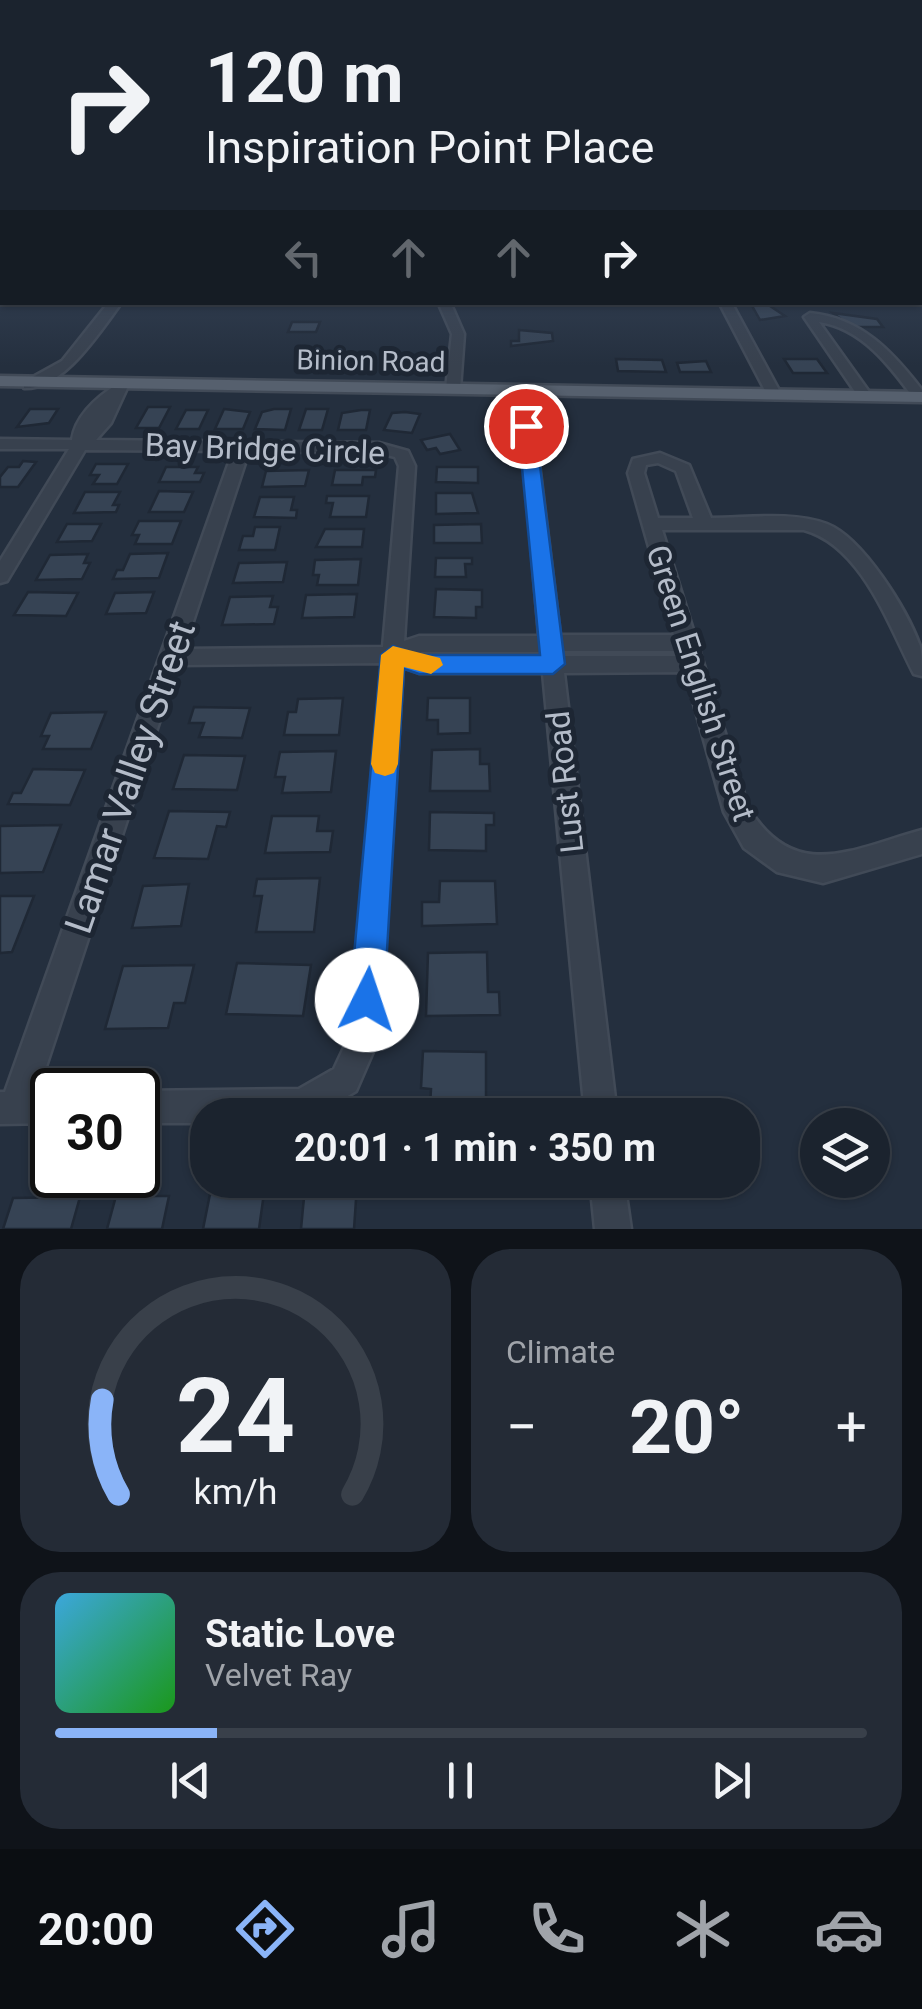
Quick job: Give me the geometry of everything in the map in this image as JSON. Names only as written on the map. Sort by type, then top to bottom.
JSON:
[{"type":"main road","name":"Binion Road","points":[[0,381],[118,390],[453,389],[921,397]]},
{"type":"street","points":[[29,384],[67,364],[114,305]]},
{"type":"street","points":[[445,305],[458,334],[453,389]]},
{"type":"street","points":[[728,305],[774,394]]},
{"type":"street","points":[[865,396],[810,318],[827,317],[870,337],[921,397]]},
{"type":"street","points":[[0,576],[80,445],[100,428],[116,405],[118,390]]},
{"type":"street","name":"Lust Road","points":[[522,390],[598,1098]]},
{"type":"street","name":"Bay Bridge Circle","points":[[0,444],[380,448],[402,454],[407,466],[364,1038],[345,1080],[302,1105],[160,1106]]},
{"type":"street","name":"Lamar Valley Street","points":[[8,1108],[172,657],[243,446]]},
{"type":"street","name":"Green English Street","points":[[704,524],[682,468],[660,458],[646,458],[636,467],[737,812],[753,839],[786,863],[822,870],[922,842]]},
{"type":"street","points":[[652,524],[815,525],[837,534],[852,550],[922,668]]},
{"type":"street","points":[[172,657],[393,655],[419,665],[552,654],[689,653]]},
{"type":"street","points":[[609,1198],[612,1229]]},
{"type":"building","points":[[752,305],[768,305],[785,316],[760,320]]},
{"type":"building","points":[[833,313],[877,319],[883,327],[851,327]]},
{"type":"building","points":[[292,322],[320,322],[316,332],[288,332]]},
{"type":"building","points":[[519,330],[552,333],[553,341],[511,346],[511,341],[519,341]]},
{"type":"building","points":[[616,359],[662,360],[666,372],[618,371]]},
{"type":"building","points":[[784,359],[817,359],[827,373],[793,373]]},
{"type":"building","points":[[706,361],[711,372],[680,372],[677,363]]},
{"type":"building","points":[[148,407],[170,407],[159,428],[136,428]]},
{"type":"building","points":[[30,409],[58,409],[49,423],[17,427]]},
{"type":"building","points":[[224,409],[250,412],[243,429],[215,429]]},
{"type":"building","points":[[291,409],[285,430],[255,429],[262,412]]},
{"type":"building","points":[[306,409],[328,409],[322,430],[299,430]]},
{"type":"building","points":[[186,410],[208,410],[199,429],[176,429]]},
{"type":"building","points":[[370,410],[366,430],[338,430],[342,413]]},
{"type":"building","points":[[392,413],[420,414],[412,433],[384,430]]},
{"type":"building","points":[[450,434],[460,450],[440,454],[436,448],[427,450],[421,440]]},
{"type":"building","points":[[23,461],[36,462],[18,487],[0,487],[0,477],[8,467],[19,467]]},
{"type":"building","points":[[96,464],[128,464],[117,484],[93,484],[99,475],[90,475]]},
{"type":"building","points":[[166,467],[198,467],[195,473],[204,473],[200,482],[159,482]]},
{"type":"building","points":[[437,467],[478,467],[478,483],[436,482]]},
{"type":"building","points":[[309,470],[305,486],[262,487],[266,471]]},
{"type":"building","points":[[335,470],[376,470],[375,477],[363,477],[362,485],[332,485]]},
{"type":"building","points":[[159,491],[193,492],[184,512],[149,512]]},
{"type":"building","points":[[85,492],[120,492],[113,505],[119,505],[116,512],[74,513]]},
{"type":"building","points":[[436,493],[472,493],[478,513],[436,514]]},
{"type":"building","points":[[327,496],[369,496],[366,517],[330,517],[333,503],[326,503]]},
{"type":"building","points":[[260,497],[294,497],[291,510],[297,510],[296,518],[254,517]]},
{"type":"building","points":[[139,521],[181,521],[172,544],[135,544],[139,535],[132,535]]},
{"type":"building","points":[[67,524],[101,524],[92,541],[57,542]]},
{"type":"building","points":[[481,524],[482,543],[434,543],[434,525]]},
{"type":"building","points":[[255,527],[280,527],[275,550],[239,550],[243,536],[253,536]]},
{"type":"building","points":[[325,529],[364,529],[362,547],[316,547]]},
{"type":"building","points":[[168,553],[159,578],[113,579],[117,570],[123,570],[130,554]]},
{"type":"building","points":[[88,554],[84,563],[90,563],[82,579],[36,580],[50,555]]},
{"type":"building","points":[[436,558],[472,558],[472,564],[465,564],[466,577],[435,577]]},
{"type":"building","points":[[361,559],[358,585],[317,585],[319,575],[313,575],[315,560]]},
{"type":"building","points":[[287,562],[283,582],[233,583],[239,563]]},
{"type":"building","points":[[436,589],[482,590],[482,607],[476,607],[476,618],[434,617]]},
{"type":"building","points":[[28,592],[78,593],[66,616],[14,615]]},
{"type":"building","points":[[154,592],[146,613],[106,614],[115,593]]},
{"type":"building","points":[[357,594],[354,617],[302,618],[306,595]]},
{"type":"building","points":[[273,596],[270,607],[278,607],[274,624],[222,625],[230,597]]},
{"type":"building","points":[[343,698],[339,735],[284,735],[288,712],[296,712],[298,699]]},
{"type":"building","points":[[428,698],[470,698],[470,733],[438,734],[438,720],[427,720]]},
{"type":"building","points":[[194,707],[250,708],[242,738],[199,737],[204,723],[189,723]]},
{"type":"building","points":[[106,712],[91,749],[43,749],[49,736],[41,736],[51,713]]},
{"type":"building","points":[[480,749],[480,764],[489,764],[490,791],[430,791],[432,750]]},
{"type":"building","points":[[336,751],[331,792],[282,793],[285,777],[275,777],[280,752]]},
{"type":"building","points":[[184,755],[245,756],[237,790],[173,789]]},
{"type":"building","points":[[33,769],[85,770],[70,805],[8,804],[13,793],[21,793]]},
{"type":"building","points":[[169,811],[230,812],[226,827],[217,826],[208,859],[154,858]]},
{"type":"building","points":[[430,812],[494,813],[494,825],[486,825],[486,851],[429,850]]},
{"type":"building","points":[[272,816],[319,816],[317,831],[333,831],[330,852],[265,853]]},
{"type":"building","points":[[61,825],[43,872],[0,873],[0,826]]},
{"type":"building","points":[[320,878],[314,932],[256,932],[262,896],[254,896],[257,879]]},
{"type":"building","points":[[440,881],[495,881],[497,924],[422,926],[422,902],[439,902]]},
{"type":"building","points":[[189,884],[181,926],[132,928],[143,886]]},
{"type":"building","points":[[0,896],[34,896],[12,952],[0,953]]},
{"type":"building","points":[[487,952],[488,992],[499,992],[500,1015],[426,1016],[428,953]]},
{"type":"building","points":[[237,963],[311,965],[303,1016],[226,1014]]},
{"type":"building","points":[[194,965],[185,1003],[174,1003],[168,1028],[105,1029],[123,966]]},
{"type":"building","points":[[423,1051],[486,1052],[486,1098],[430,1098],[431,1089],[421,1088]]},
{"type":"building","points":[[169,1196],[162,1229],[107,1229],[115,1198]]},
{"type":"building","points":[[13,1198],[80,1198],[71,1229],[3,1229]]},
{"type":"building","points":[[209,1198],[263,1198],[259,1229],[203,1229]]},
{"type":"building","points":[[304,1198],[356,1198],[354,1229],[301,1229]]},
{"type":"slow traffic","points":[[385,764],[393,655],[419,665],[431,665]]},
{"type":"route","points":[[367,1000],[393,655],[419,665],[553,664],[526,426]]}]
